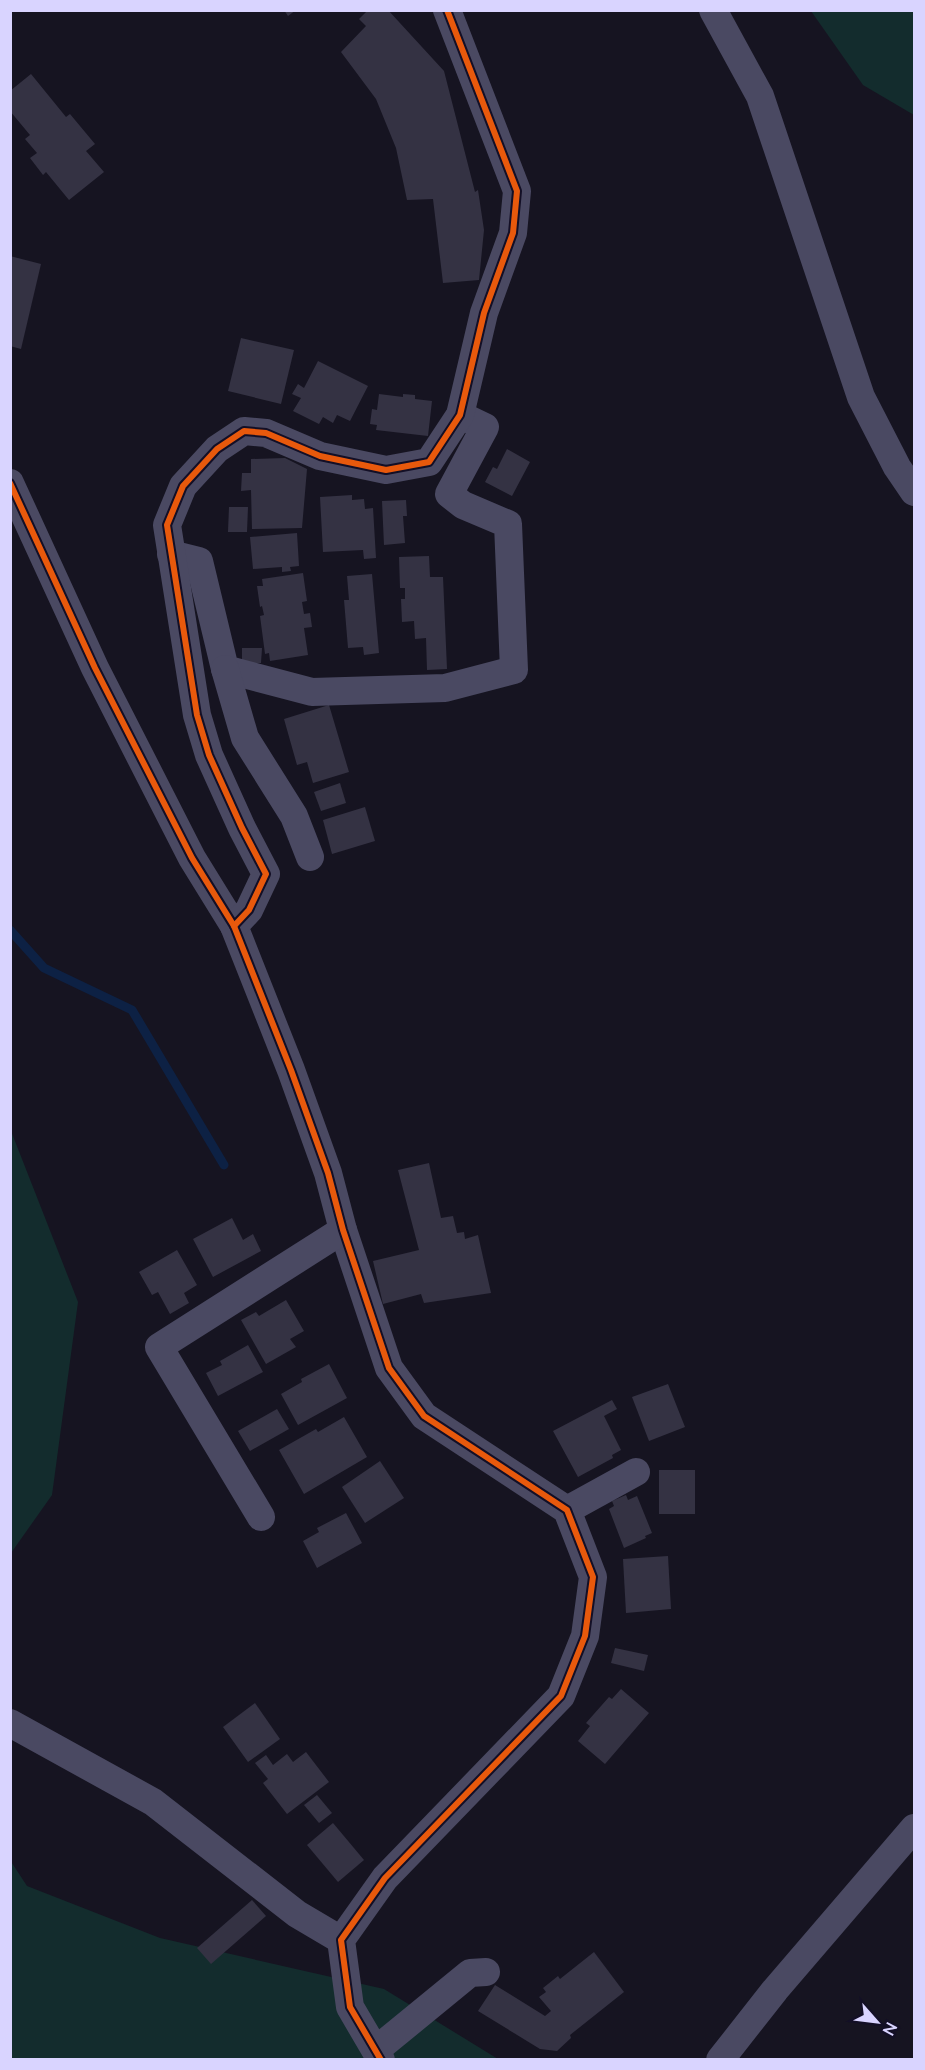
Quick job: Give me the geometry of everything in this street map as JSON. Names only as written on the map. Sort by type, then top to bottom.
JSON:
[{"type":"street","points":[[713,10],[760,96],[861,397],[897,467],[915,492]]},
{"type":"street","points":[[234,926],[249,910],[266,874],[237,818],[209,755],[197,715],[167,525],[183,486],[217,449],[244,431],[266,434],[320,456],[386,470],[429,462],[460,415],[484,313],[513,233],[517,191],[445,12]]},
{"type":"street","points":[[225,669],[312,692],[445,688],[514,670],[508,524],[464,505],[449,494],[485,427],[460,415]]},
{"type":"street","points":[[10,483],[95,668],[192,858],[234,926],[295,1080],[328,1173],[343,1230],[389,1368],[424,1416],[567,1510],[593,1577],[585,1636],[561,1696],[385,1878],[341,1940],[350,2007],[379,2055],[470,1973],[486,1972]]},
{"type":"street","points":[[171,554],[199,561],[225,669],[245,738],[294,816],[310,857]]},
{"type":"street","points":[[261,1517],[159,1347],[343,1230]]},
{"type":"street","points":[[567,1510],[636,1472]]},
{"type":"street","points":[[10,1723],[153,1802],[297,1914],[341,1940]]},
{"type":"street","points":[[720,2060],[783,1981],[915,1828]]},
{"type":"green space","points":[[811,11],[914,11],[914,115],[863,85]]},
{"type":"green space","points":[[11,1131],[78,1302],[52,1495],[11,1553]]},
{"type":"green space","points":[[10,1860],[27,1886],[160,1938],[384,1989],[498,2059],[11,2059]]},
{"type":"building","points":[[284,10],[296,10],[288,16]]},
{"type":"building","points":[[368,10],[388,10],[444,71],[475,192],[478,190],[484,230],[479,280],[443,283],[433,199],[407,200],[396,148],[376,99],[341,52],[366,26],[359,19]]},
{"type":"building","points":[[31,74],[66,117],[70,114],[95,144],[86,151],[104,172],[69,200],[46,172],[43,175],[30,158],[37,153],[25,139],[30,135],[10,111],[10,91]]},
{"type":"building","points":[[10,256],[41,264],[21,349],[10,346]]},
{"type":"building","points":[[241,338],[294,350],[281,404],[228,391]]},
{"type":"building","points":[[318,361],[368,386],[350,421],[337,415],[333,423],[323,417],[319,424],[293,411],[301,398],[292,394],[298,384],[304,388]]},
{"type":"building","points":[[379,394],[403,397],[403,394],[415,395],[415,399],[432,401],[428,436],[376,430],[377,425],[370,424],[372,409],[377,410]]},
{"type":"building","points":[[507,449],[530,462],[512,496],[485,482],[493,467],[497,469]]},
{"type":"building","points":[[285,458],[307,469],[302,528],[252,529],[251,490],[241,491],[242,473],[251,473],[251,459]]},
{"type":"building","points":[[352,495],[352,500],[364,499],[365,509],[373,508],[376,558],[364,559],[363,550],[323,552],[320,497]]},
{"type":"building","points":[[406,500],[407,516],[403,516],[405,543],[384,545],[382,501]]},
{"type":"building","points":[[229,507],[248,507],[247,532],[228,532]]},
{"type":"building","points":[[297,533],[299,566],[290,567],[291,571],[282,572],[282,567],[253,569],[250,537]]},
{"type":"building","points":[[429,556],[430,577],[443,577],[447,669],[427,670],[426,638],[415,639],[414,621],[402,622],[401,599],[405,599],[405,588],[400,588],[399,557]]},
{"type":"building","points":[[303,573],[307,601],[302,602],[304,614],[310,613],[312,627],[304,628],[308,655],[270,661],[269,653],[265,654],[260,616],[264,615],[262,606],[260,607],[257,586],[263,586],[262,579]]},
{"type":"building","points":[[372,574],[379,653],[364,655],[363,647],[348,648],[344,600],[349,600],[347,576]]},
{"type":"building","points":[[242,648],[262,648],[261,663],[242,663]]},
{"type":"building","points":[[329,705],[349,772],[313,783],[307,762],[297,765],[284,719]]},
{"type":"building","points":[[340,783],[346,803],[321,811],[314,792]]},
{"type":"building","points":[[365,807],[375,841],[332,854],[323,820]]},
{"type":"building","points":[[429,1163],[441,1218],[453,1216],[457,1233],[464,1232],[465,1239],[478,1235],[491,1293],[424,1303],[421,1294],[383,1304],[373,1261],[419,1250],[398,1170]]},
{"type":"building","points":[[232,1218],[243,1240],[253,1234],[261,1251],[213,1277],[193,1239]]},
{"type":"building","points":[[177,1250],[197,1285],[184,1293],[189,1303],[170,1314],[158,1292],[152,1295],[139,1272]]},
{"type":"building","points":[[286,1300],[304,1331],[290,1339],[296,1347],[266,1364],[241,1320],[256,1312],[259,1316]]},
{"type":"building","points":[[248,1345],[263,1372],[218,1396],[206,1373],[222,1365],[220,1361]]},
{"type":"building","points":[[329,1364],[347,1398],[298,1425],[281,1394],[302,1382],[301,1379]]},
{"type":"building","points":[[668,1384],[685,1427],[649,1441],[632,1397]]},
{"type":"building","points":[[612,1400],[617,1409],[604,1416],[621,1450],[612,1455],[613,1458],[578,1477],[553,1431]]},
{"type":"building","points":[[277,1409],[289,1429],[250,1451],[238,1431]]},
{"type":"building","points":[[344,1417],[367,1457],[304,1494],[279,1450],[316,1429],[318,1432]]},
{"type":"building","points":[[380,1461],[404,1498],[365,1523],[342,1487]]},
{"type":"building","points":[[659,1470],[695,1470],[695,1514],[659,1514]]},
{"type":"building","points":[[626,1495],[628,1500],[637,1496],[652,1533],[624,1548],[609,1509],[614,1506],[612,1501]]},
{"type":"building","points":[[346,1513],[362,1543],[317,1568],[303,1541],[319,1532],[317,1528]]},
{"type":"building","points":[[668,1556],[671,1609],[626,1613],[623,1559]]},
{"type":"building","points":[[615,1648],[648,1655],[644,1671],[611,1663]]},
{"type":"building","points":[[621,1689],[649,1713],[605,1764],[578,1741],[590,1726],[586,1723],[609,1697],[612,1699]]},
{"type":"building","points":[[255,1703],[280,1739],[248,1762],[223,1727]]},
{"type":"building","points":[[306,1752],[329,1782],[287,1814],[263,1783],[268,1779],[255,1763],[266,1755],[273,1765],[287,1754],[293,1762]]},
{"type":"building","points":[[317,1795],[332,1813],[319,1823],[304,1805]]},
{"type":"building","points":[[333,1823],[364,1860],[338,1882],[307,1845]]},
{"type":"building","points":[[252,1900],[266,1916],[211,1964],[197,1948]]},
{"type":"building","points":[[594,1952],[624,1992],[570,2035],[571,2038],[557,2051],[540,2049],[478,2011],[495,1985],[545,2016],[551,2011],[539,1997],[546,1992],[543,1988],[558,1976],[560,1979]]},
{"type":"waterway","points":[[10,930],[44,968],[132,1010],[224,1165]]},
{"type":"cycle path","points":[[234,926],[249,910],[266,874],[209,755],[197,715],[167,525],[183,486],[217,449],[244,431],[266,433],[320,456],[386,470],[429,462],[460,415],[484,313],[513,233],[517,191],[447,10]]},
{"type":"cycle path","points":[[10,483],[95,668],[192,858],[234,926],[291,1070],[328,1173],[343,1230],[389,1368],[424,1416],[567,1510],[593,1577],[585,1636],[561,1696],[385,1878],[341,1940],[350,2007],[381,2060]]}]
